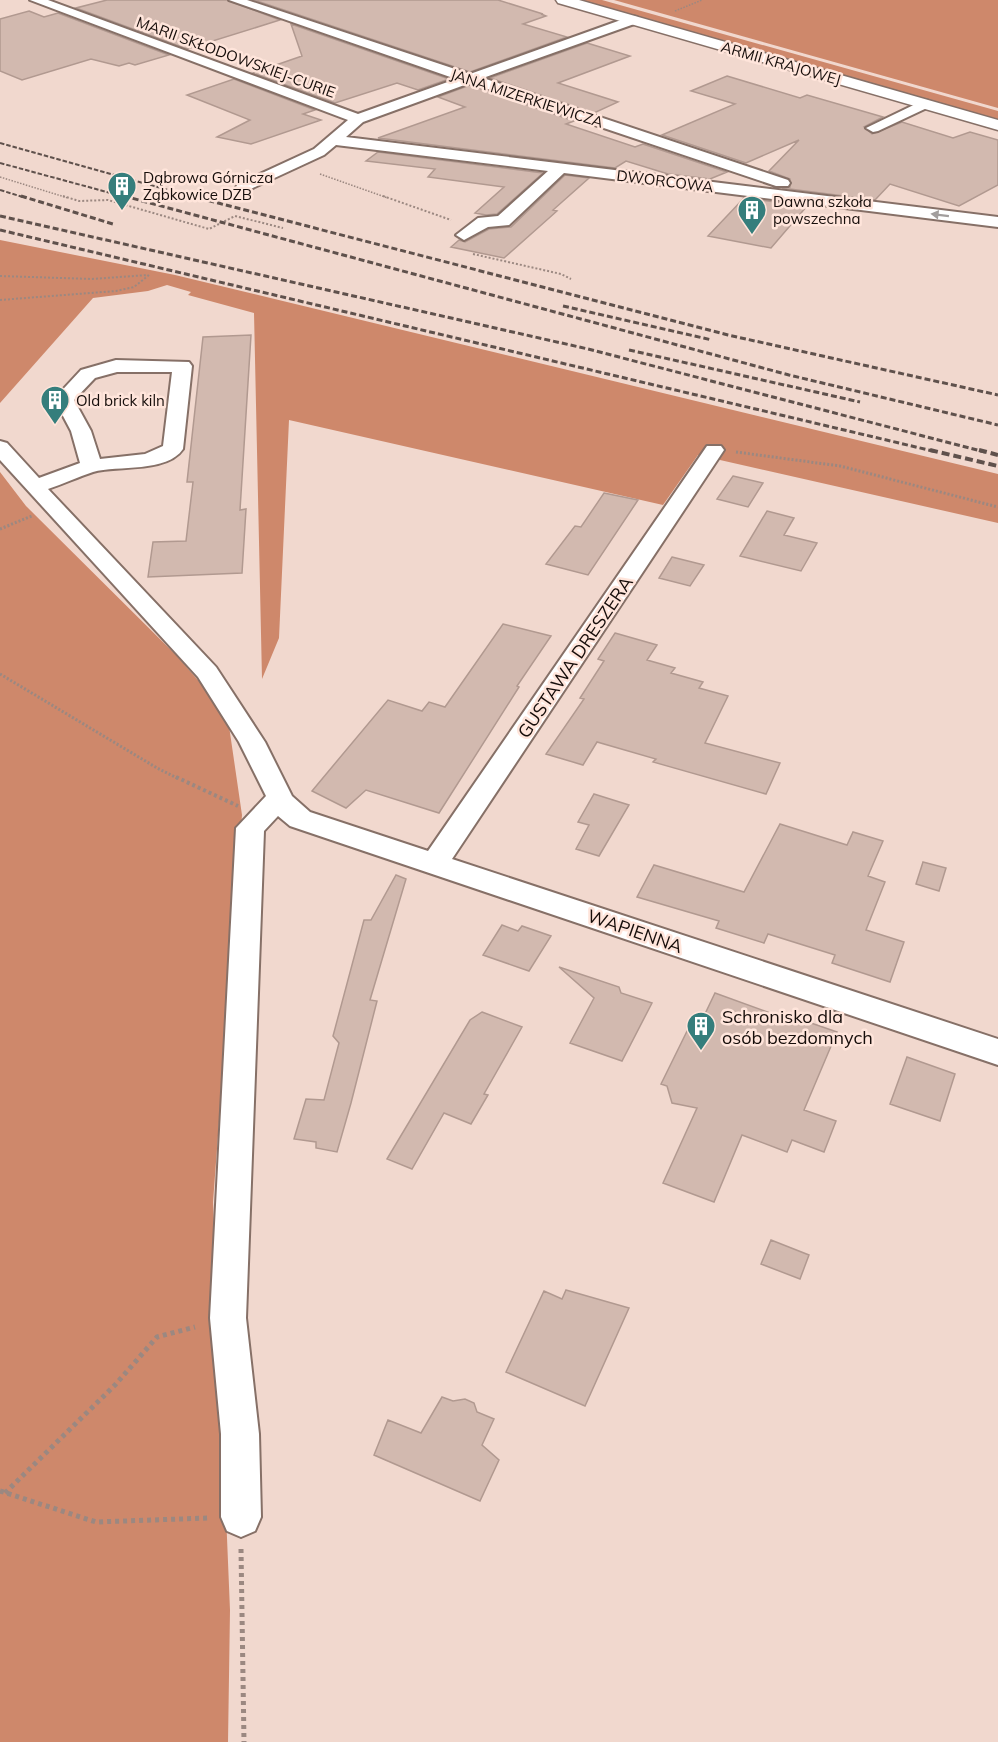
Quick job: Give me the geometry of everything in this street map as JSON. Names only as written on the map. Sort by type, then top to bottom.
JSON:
[{"type":"main road","name":"ARMII KRAJOWEJ","points":[[563,0],[998,125]]},
{"type":"street","name":"MARII SKŁODOWSKIEJ-CURIE","points":[[36,0],[358,119]]},
{"type":"street","name":"JANA MIZERKIEWICZA","points":[[234,0],[800,189],[812,194],[816,200]]},
{"type":"street","points":[[244,187],[319,152],[358,119],[632,20]]},
{"type":"street","points":[[873,128],[924,104]]},
{"type":"street","name":"DWORCOWA","points":[[332,140],[998,222]]},
{"type":"street","points":[[469,237],[484,222],[503,220],[561,168]]},
{"type":"street","points":[[468,172],[547,182]]},
{"type":"street","points":[[35,487],[91,466],[149,460],[173,449],[182,366],[116,366],[88,374],[64,399],[76,418],[86,441],[91,466]]},
{"type":"street","name":"WAPIENNA","points":[[0,447],[52,507],[207,672],[252,742],[271,807],[288,810],[300,819],[998,1052]]},
{"type":"street","name":"GUSTAWA DRESZERA","points":[[435,864],[714,450]]},
{"type":"street","points":[[241,1517],[240,1434],[228,1318],[250,828],[271,807]]},
{"type":"path","points":[[673,12],[702,0]]},
{"type":"path","points":[[291,164],[440,217],[469,237],[571,279]]},
{"type":"path","points":[[0,177],[79,201],[108,201],[209,229],[235,216],[283,228]]},
{"type":"path","points":[[0,276],[92,279],[149,275],[135,287],[116,291],[0,300]]},
{"type":"path","points":[[714,450],[840,465],[998,507]]},
{"type":"path","points":[[0,529],[52,507]]},
{"type":"path","points":[[0,674],[157,768],[271,807]]},
{"type":"path","points":[[228,1318],[158,1337],[115,1385],[2,1492],[96,1522],[241,1517],[244,1742]]},
{"type":"shaded area","points":[[574,0],[602,0],[998,111],[998,122]]},
{"type":"shaded area","points":[[614,0],[998,0],[998,108]]},
{"type":"shaded area","points":[[0,240],[175,275],[998,474],[998,523],[698,455],[663,505],[289,420],[279,638],[262,679],[254,313],[188,295],[191,292],[167,285],[148,291],[93,298],[0,403]]},
{"type":"shaded area","points":[[0,472],[26,506],[176,655],[211,695],[229,726],[242,815],[213,1202],[230,1610],[228,1742],[0,1742]]},
{"type":"building","points":[[107,0],[227,0],[280,20],[187,49],[76,8]]},
{"type":"building","points":[[254,0],[498,0],[546,16],[523,24],[567,37],[470,72]]},
{"type":"building","points":[[29,11],[44,17],[58,13],[169,55],[135,65],[129,63],[119,66],[91,59],[22,80],[0,71],[0,19]]},
{"type":"building","points":[[291,24],[449,79],[418,90],[397,83],[335,103],[253,73],[302,56]]},
{"type":"building","points":[[587,43],[630,56],[558,83],[618,102],[594,113],[490,78]]},
{"type":"building","points":[[727,76],[800,98],[807,95],[883,117],[864,127],[872,134],[902,122],[953,138],[970,132],[998,140],[998,185],[959,206],[890,184],[875,200],[782,188],[790,187],[790,179],[769,171],[799,140],[746,163],[662,135],[735,104],[691,91]]},
{"type":"building","points":[[234,79],[315,110],[303,114],[321,120],[251,144],[217,137],[250,120],[187,95]]},
{"type":"building","points":[[470,85],[574,121],[566,124],[635,147],[643,144],[727,172],[710,179],[668,174],[626,161],[615,168],[378,138],[465,107],[438,97]]},
{"type":"building","points":[[378,152],[543,173],[497,214],[486,215],[475,213],[504,187],[428,177],[435,169],[366,161]]},
{"type":"building","points":[[565,175],[589,178],[553,210],[557,211],[504,258],[451,247],[459,240],[465,242],[489,229],[511,227]]},
{"type":"building","points":[[744,198],[807,206],[771,248],[708,236]]},
{"type":"building","points":[[251,335],[240,510],[246,509],[242,573],[148,577],[153,542],[186,541],[193,482],[187,482],[203,337]]},
{"type":"building","points":[[733,476],[763,483],[748,507],[717,499]]},
{"type":"building","points":[[604,493],[638,500],[588,575],[546,564],[575,526],[581,527]]},
{"type":"building","points":[[767,511],[794,518],[784,535],[817,543],[801,571],[740,556]]},
{"type":"building","points":[[672,557],[704,565],[690,586],[659,578]]},
{"type":"building","points":[[503,624],[551,636],[517,686],[519,687],[439,813],[366,790],[346,808],[312,791],[388,700],[422,711],[429,702],[445,707]]},
{"type":"building","points":[[615,633],[657,645],[647,660],[675,668],[671,673],[703,682],[699,688],[728,696],[705,743],[780,763],[766,794],[653,762],[656,759],[597,742],[583,765],[546,754],[584,699],[580,698],[604,661],[598,659]]},
{"type":"building","points":[[594,794],[629,805],[599,856],[576,849],[589,825],[578,822]]},
{"type":"building","points":[[780,824],[847,845],[853,832],[883,841],[868,876],[885,882],[866,930],[904,942],[890,982],[832,963],[835,955],[768,934],[764,943],[716,928],[719,921],[637,897],[654,865],[744,892]]},
{"type":"building","points":[[923,862],[946,868],[939,891],[916,884]]},
{"type":"building","points":[[396,875],[406,879],[370,1000],[377,1001],[337,1152],[316,1148],[316,1142],[294,1139],[306,1099],[324,1100],[339,1043],[333,1036],[364,920],[371,920]]},
{"type":"building","points":[[502,925],[518,931],[522,926],[551,936],[529,971],[483,955]]},
{"type":"building","points":[[559,967],[619,987],[621,993],[652,1003],[622,1061],[570,1043],[594,998]]},
{"type":"building","points":[[715,993],[784,1018],[785,1014],[837,1032],[804,1110],[836,1121],[824,1152],[792,1140],[787,1152],[742,1135],[714,1202],[663,1183],[697,1108],[672,1103],[667,1086],[661,1084],[694,1017],[703,1018]]},
{"type":"building","points":[[482,1012],[522,1027],[484,1094],[488,1095],[471,1124],[444,1113],[412,1169],[387,1159],[470,1020]]},
{"type":"building","points":[[907,1057],[955,1074],[940,1121],[890,1104]]},
{"type":"building","points":[[771,1240],[809,1255],[800,1279],[761,1264]]},
{"type":"building","points":[[566,1290],[629,1308],[585,1406],[506,1372],[544,1291],[562,1299]]},
{"type":"building","points":[[442,1397],[453,1401],[465,1399],[474,1403],[477,1412],[494,1419],[482,1445],[499,1460],[480,1501],[374,1455],[388,1420],[421,1433]]},
{"type":"railway","points":[[0,143],[197,198]]},
{"type":"railway","points":[[0,163],[129,198]]},
{"type":"railway","points":[[0,190],[26,198]]},
{"type":"railway","points":[[21,196],[113,224]]},
{"type":"railway","points":[[124,196],[789,375],[998,425]]},
{"type":"railway","points":[[191,196],[728,335],[998,395]]},
{"type":"railway","points":[[0,216],[588,349],[985,452]]},
{"type":"railway","points":[[0,230],[937,452]]},
{"type":"railway","points":[[563,306],[712,340]]},
{"type":"railway","points":[[629,350],[860,402]]},
{"type":"railway","points":[[930,450],[998,466]]},
{"type":"railway","points":[[979,450],[998,455]]},
{"type":"place","name":"Dąbrowa Górnicza Ząbkowice DZB","points":[[122,212]]},
{"type":"place","name":"Dawna szkoła powszechna","points":[[752,236]]},
{"type":"place","name":"Old brick kiln","points":[[55,426]]},
{"type":"place","name":"Schronisko dla osób bezdomnych","points":[[701,1052]]}]
